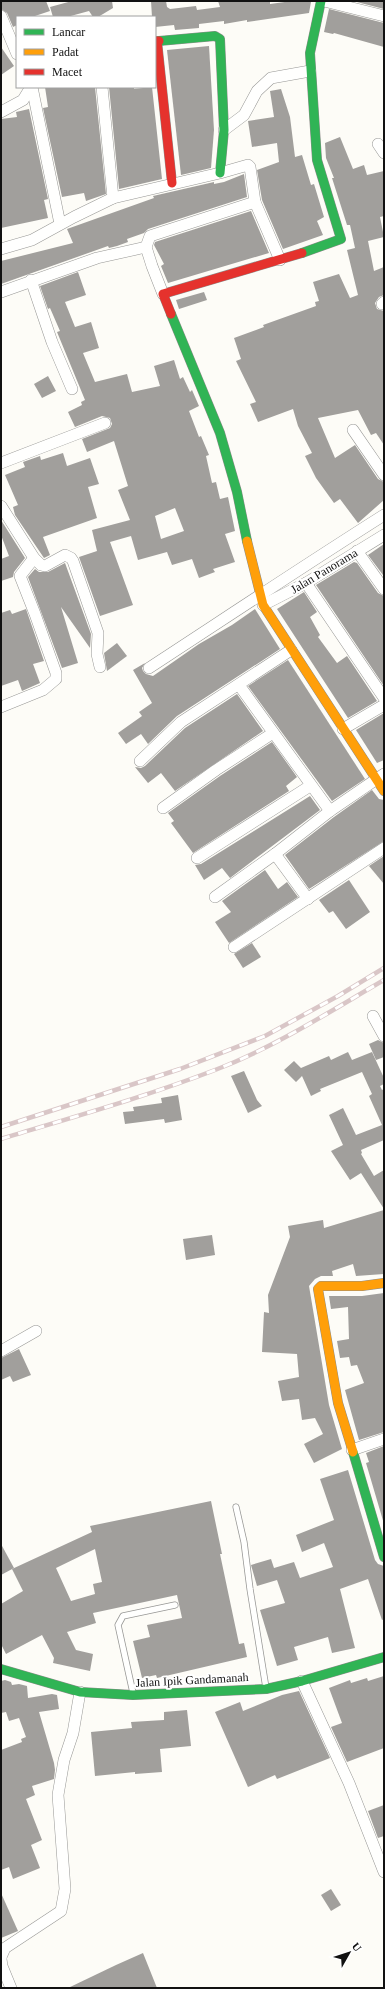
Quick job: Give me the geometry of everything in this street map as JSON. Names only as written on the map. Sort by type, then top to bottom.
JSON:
[{"type":"street","points":[[163,294],[280,260],[341,239],[317,160],[310,53],[322,1],[384,16]]},
{"type":"street","points":[[1,16],[16,52]]},
{"type":"street","points":[[172,183],[156,41],[215,36],[220,39],[224,130],[220,173]]},
{"type":"street","points":[[224,130],[244,115],[257,91],[271,78],[310,71]]},
{"type":"street","points":[[1,112],[23,100],[31,88]]},
{"type":"street","points":[[32,88],[60,224]]},
{"type":"street","points":[[102,88],[113,198]]},
{"type":"street","points":[[1,249],[32,240],[60,224],[113,198],[248,165],[250,167],[254,202],[280,260]]},
{"type":"street","points":[[254,202],[150,236],[146,246],[163,294],[220,433],[239,504],[261,600],[291,650],[343,729],[380,776],[384,791]]},
{"type":"street","points":[[1,292],[31,280],[97,258],[146,246]]},
{"type":"street","points":[[31,280],[52,342],[72,389]]},
{"type":"street","points":[[1,463],[105,423]]},
{"type":"street","points":[[353,430],[384,475]]},
{"type":"street","points":[[1,506],[34,558],[41,565],[45,566],[65,556],[73,561],[98,633],[97,654],[100,667]]},
{"type":"street","points":[[149,668],[261,600],[297,569],[384,515]]},
{"type":"street","name":"Jalan Panorama","points":[[261,600],[306,583],[384,535]]},
{"type":"street","points":[[357,551],[384,589]]},
{"type":"street","points":[[1,707],[42,690],[56,679],[56,673],[20,576],[34,558]]},
{"type":"street","points":[[306,583],[384,698]]},
{"type":"street","points":[[140,761],[181,722],[239,686],[291,650]]},
{"type":"street","points":[[239,686],[310,786],[330,811]]},
{"type":"street","points":[[343,729],[384,704]]},
{"type":"street","points":[[163,808],[216,770],[274,734]]},
{"type":"street","points":[[215,896],[275,854],[330,811],[380,776]]},
{"type":"street","points":[[197,858],[310,786]]},
{"type":"street","points":[[234,947],[384,848]]},
{"type":"street","points":[[275,854],[308,898]]},
{"type":"street","points":[[373,1016],[384,1036]]},
{"type":"street","points":[[384,1283],[362,1286],[321,1286],[318,1289],[338,1403],[384,1556]]},
{"type":"street","points":[[1,1351],[36,1331]]},
{"type":"street","points":[[352,1450],[384,1439]]},
{"type":"street","name":"Jalan Ipik Gandamanah","points":[[1,1669],[80,1692],[133,1695],[266,1689],[302,1681],[384,1657]]},
{"type":"street","points":[[302,1681],[349,1783],[384,1872]]},
{"type":"street","points":[[11,1988],[2,1966],[1,1958],[5,1948],[61,1911],[63,1907],[66,1889],[58,1795],[64,1760],[73,1733],[80,1692]]},
{"type":"lane","points":[[236,1507],[244,1542],[266,1689]]},
{"type":"lane","points":[[133,1695],[118,1625],[120,1619],[123,1616],[175,1605]]},
{"type":"building","points":[[1,1],[46,1],[50,11],[35,16],[16,16],[16,26],[13,27],[7,13],[1,9]]},
{"type":"building","points":[[72,1],[112,1],[113,8],[100,16],[92,16],[89,11],[71,16],[53,16],[50,7]]},
{"type":"building","points":[[151,1],[166,1],[167,7],[170,9],[196,6],[197,10],[220,7],[218,1],[270,1],[270,4],[292,1],[311,2],[309,13],[247,22],[247,20],[224,24],[224,21],[199,24],[199,28],[175,30],[174,25],[156,27],[156,16],[152,16]]},
{"type":"building","points":[[353,1],[384,1],[384,9]]},
{"type":"building","points":[[329,9],[384,23],[384,47],[334,33],[324,32]]},
{"type":"building","points":[[209,46],[214,130],[211,168],[181,175],[167,50]]},
{"type":"building","points":[[1,47],[14,66],[1,75]]},
{"type":"building","points":[[45,88],[95,88],[106,194],[86,201],[84,193],[62,197],[43,108],[48,107]]},
{"type":"building","points":[[109,88],[152,88],[162,179],[119,189]]},
{"type":"building","points":[[281,89],[290,117],[295,157],[302,155],[311,185],[314,184],[324,217],[317,221],[323,235],[283,249],[262,200],[257,170],[279,162],[277,143],[252,147],[248,121],[274,117],[270,91]]},
{"type":"building","points":[[29,109],[48,199],[44,200],[48,218],[1,228],[1,119],[17,117],[16,112]]},
{"type":"building","points":[[340,137],[353,169],[364,165],[367,175],[384,171],[384,216],[380,217],[384,237],[368,241],[374,271],[384,267],[384,295],[379,297],[375,303],[377,309],[384,311],[384,445],[376,433],[371,435],[358,410],[318,418],[335,458],[355,445],[378,479],[384,482],[384,500],[358,523],[340,499],[334,503],[316,478],[305,456],[312,453],[298,426],[293,409],[258,422],[250,404],[256,402],[236,361],[241,359],[234,338],[264,327],[263,325],[316,306],[315,302],[319,301],[313,282],[339,274],[350,298],[358,295],[347,250],[355,248],[350,225],[347,225],[332,178],[334,178],[326,158],[325,143]]},
{"type":"building","points":[[244,174],[247,197],[148,229],[144,233],[127,239],[128,242],[117,246],[109,248],[108,246],[1,284],[1,261],[73,243],[67,229],[154,198],[153,196],[214,182],[214,184],[224,182]]},
{"type":"building","points":[[251,211],[269,253],[168,283],[161,266],[164,264],[154,245],[155,242]]},
{"type":"building","points":[[78,272],[86,295],[65,302],[75,327],[91,322],[99,348],[83,353],[95,382],[127,374],[132,392],[160,386],[154,366],[174,360],[180,379],[183,377],[190,392],[192,390],[199,406],[189,411],[199,437],[201,436],[209,455],[206,456],[212,483],[216,482],[220,499],[228,497],[235,531],[225,534],[235,562],[213,569],[215,572],[199,578],[192,559],[172,565],[167,552],[138,560],[131,536],[110,542],[133,605],[100,616],[79,557],[97,551],[92,530],[130,520],[118,490],[128,486],[114,441],[87,452],[82,439],[110,428],[112,424],[110,418],[102,416],[75,427],[68,412],[82,405],[81,402],[85,400],[57,332],[60,331],[50,308],[48,309],[40,286]],"holes":[[[175,508],[184,531],[161,539],[155,516]]]},
{"type":"building","points":[[204,292],[207,300],[179,309],[176,300]]},
{"type":"building","points":[[48,376],[56,391],[42,398],[34,384]]},
{"type":"building","points":[[63,453],[67,466],[90,458],[99,484],[88,487],[97,518],[43,537],[50,555],[44,558],[15,515],[13,507],[18,505],[5,475],[25,467],[23,462],[40,456],[41,460]]},
{"type":"building","points":[[1,520],[25,558],[14,572],[13,577],[1,581],[1,559],[9,556],[1,535]]},
{"type":"building","points":[[384,544],[384,574],[383,575],[368,555]]},
{"type":"building","points":[[354,562],[357,563],[378,593],[384,596],[384,686],[316,585]]},
{"type":"building","points":[[65,563],[91,634],[90,648],[61,607],[78,663],[62,668],[28,577],[35,569],[39,572],[48,572]]},
{"type":"building","points":[[304,592],[317,612],[310,617],[320,635],[318,637],[337,663],[347,656],[377,701],[348,718],[277,609]]},
{"type":"building","points":[[26,609],[44,661],[33,664],[40,683],[22,691],[18,680],[1,686],[1,613],[10,610],[12,614]]},
{"type":"building","points":[[255,609],[280,649],[177,716],[148,744],[141,734],[126,744],[118,733],[142,716],[139,712],[152,703],[133,670],[145,663],[142,668],[143,671],[146,674],[153,676],[199,644],[232,625]]},
{"type":"building","points":[[117,643],[127,656],[107,671],[104,653]]},
{"type":"building","points":[[288,660],[365,779],[332,801],[248,686]]},
{"type":"building","points":[[237,694],[263,731],[175,791],[161,773],[148,783],[135,767],[141,768],[145,766],[185,728]]},
{"type":"building","points":[[384,713],[384,760],[377,763],[356,730]]},
{"type":"building","points":[[272,742],[297,777],[286,786],[289,791],[193,853],[171,823],[174,821],[168,813],[220,776]]},
{"type":"building","points":[[372,790],[379,799],[384,800],[384,841],[309,889],[285,855]]},
{"type":"building","points":[[310,796],[320,810],[230,878],[222,868],[204,880],[195,865],[201,864]]},
{"type":"building","points":[[384,856],[384,884],[369,866]]},
{"type":"building","points":[[265,870],[278,889],[287,882],[298,897],[229,943],[215,922],[231,912],[222,901]]},
{"type":"building","points":[[349,880],[370,912],[346,929],[333,911],[329,913],[319,900]]},
{"type":"building","points":[[252,943],[261,957],[243,968],[234,954]]},
{"type":"building","points":[[378,1040],[384,1043],[384,1057],[376,1060],[369,1044]]},
{"type":"building","points":[[348,1052],[352,1060],[372,1052],[384,1078],[384,1084],[380,1086],[382,1090],[384,1089],[384,1140],[361,1150],[361,1154],[374,1176],[384,1170],[384,1209],[361,1173],[350,1180],[331,1151],[343,1145],[329,1115],[343,1108],[356,1135],[382,1125],[369,1096],[372,1094],[362,1072],[320,1089],[321,1091],[311,1096],[302,1076],[296,1082],[284,1070],[294,1061],[301,1068],[329,1056],[331,1060]]},
{"type":"building","points":[[244,1071],[257,1100],[262,1106],[248,1113],[231,1076]]},
{"type":"building","points":[[178,1095],[182,1120],[165,1123],[164,1119],[125,1124],[123,1112],[134,1111],[133,1107],[162,1103],[161,1098]]},
{"type":"building","points":[[384,1210],[384,1274],[356,1276],[353,1264],[332,1271],[333,1276],[321,1276],[315,1279],[309,1286],[329,1405],[342,1449],[314,1463],[304,1444],[323,1434],[315,1418],[302,1420],[299,1399],[282,1401],[278,1381],[299,1377],[297,1354],[262,1352],[264,1312],[269,1313],[268,1295],[290,1237],[288,1226],[323,1220],[324,1228]]},
{"type":"building","points":[[212,1235],[215,1255],[186,1260],[183,1239]]},
{"type":"building","points":[[384,1293],[384,1432],[359,1440],[345,1390],[364,1383],[357,1365],[351,1366],[349,1357],[340,1358],[337,1341],[349,1339],[348,1307],[331,1309],[329,1296],[362,1296]]},
{"type":"building","points":[[19,1349],[31,1375],[13,1382],[10,1376],[1,1380],[1,1358]]},
{"type":"building","points":[[384,1446],[384,1524],[366,1463],[369,1462],[366,1453]]},
{"type":"building","points":[[348,1470],[375,1560],[378,1564],[384,1566],[384,1619],[382,1620],[368,1579],[340,1589],[355,1648],[332,1653],[328,1637],[294,1647],[298,1660],[277,1666],[260,1610],[285,1603],[277,1580],[257,1586],[251,1565],[271,1559],[274,1568],[294,1562],[300,1578],[333,1567],[324,1543],[302,1552],[296,1535],[334,1520],[320,1479]]},
{"type":"building","points":[[211,1501],[222,1554],[220,1554],[239,1644],[244,1643],[247,1657],[157,1678],[156,1675],[142,1678],[133,1641],[150,1637],[147,1625],[182,1618],[177,1595],[93,1613],[96,1623],[67,1632],[76,1650],[93,1654],[90,1671],[53,1663],[54,1658],[42,1635],[6,1654],[1,1644],[1,1604],[23,1591],[12,1569],[92,1532],[90,1526]],"holes":[[[95,1549],[102,1582],[93,1584],[95,1594],[71,1601],[56,1568]]]},
{"type":"building","points":[[1,1544],[14,1568],[1,1575]]},
{"type":"building","points":[[384,1676],[384,1748],[347,1762],[331,1727],[342,1723],[329,1688],[350,1680],[351,1683],[367,1678],[368,1681]]},
{"type":"building","points":[[5,1680],[11,1682],[12,1685],[19,1684],[27,1686],[28,1698],[52,1694],[57,1695],[59,1709],[39,1712],[54,1763],[54,1779],[32,1786],[35,1795],[26,1799],[42,1840],[31,1845],[40,1868],[13,1879],[9,1867],[1,1870],[1,1750],[22,1742],[21,1739],[26,1737],[19,1718],[9,1721],[6,1712],[1,1713],[1,1681]]},
{"type":"building","points":[[299,1691],[330,1758],[277,1779],[275,1775],[248,1787],[215,1712],[240,1702],[243,1711],[282,1695]]},
{"type":"building","points":[[187,1710],[191,1746],[160,1749],[162,1772],[135,1774],[135,1772],[95,1776],[91,1732],[132,1728],[131,1722],[164,1720],[164,1712]]},
{"type":"building","points":[[384,1805],[384,1836],[378,1838],[368,1811]]},
{"type":"building","points":[[331,1889],[341,1905],[331,1911],[321,1895]]},
{"type":"building","points":[[1,1893],[18,1931],[1,1938]]},
{"type":"building","points":[[143,1953],[157,1988],[68,1988],[116,1965]]},
{"type":"railway","points":[[1,1127],[180,1069],[265,1036],[338,996],[384,968]]},
{"type":"railway","points":[[1,1139],[136,1098],[189,1080],[237,1061],[280,1040],[384,980]]},
{"type":"traffic: fast","points":[[302,253],[341,239],[317,160],[310,53],[321,1]]},
{"type":"traffic: fast","points":[[159,41],[215,36],[220,39],[224,130],[220,173]]},
{"type":"traffic: fast","points":[[171,314],[220,433],[237,492],[247,541]]},
{"type":"traffic: fast","points":[[353,1452],[384,1557]]},
{"type":"traffic: fast","points":[[1,1669],[80,1692],[133,1695],[266,1689],[302,1681],[384,1657]]},
{"type":"traffic: slow","points":[[247,541],[263,605],[384,791]]},
{"type":"traffic: slow","points":[[353,1452],[338,1403],[318,1289],[321,1286],[362,1286],[384,1283]]},
{"type":"traffic: jam","points":[[159,41],[157,41],[172,183]]},
{"type":"traffic: jam","points":[[171,314],[163,294],[302,253]]}]
